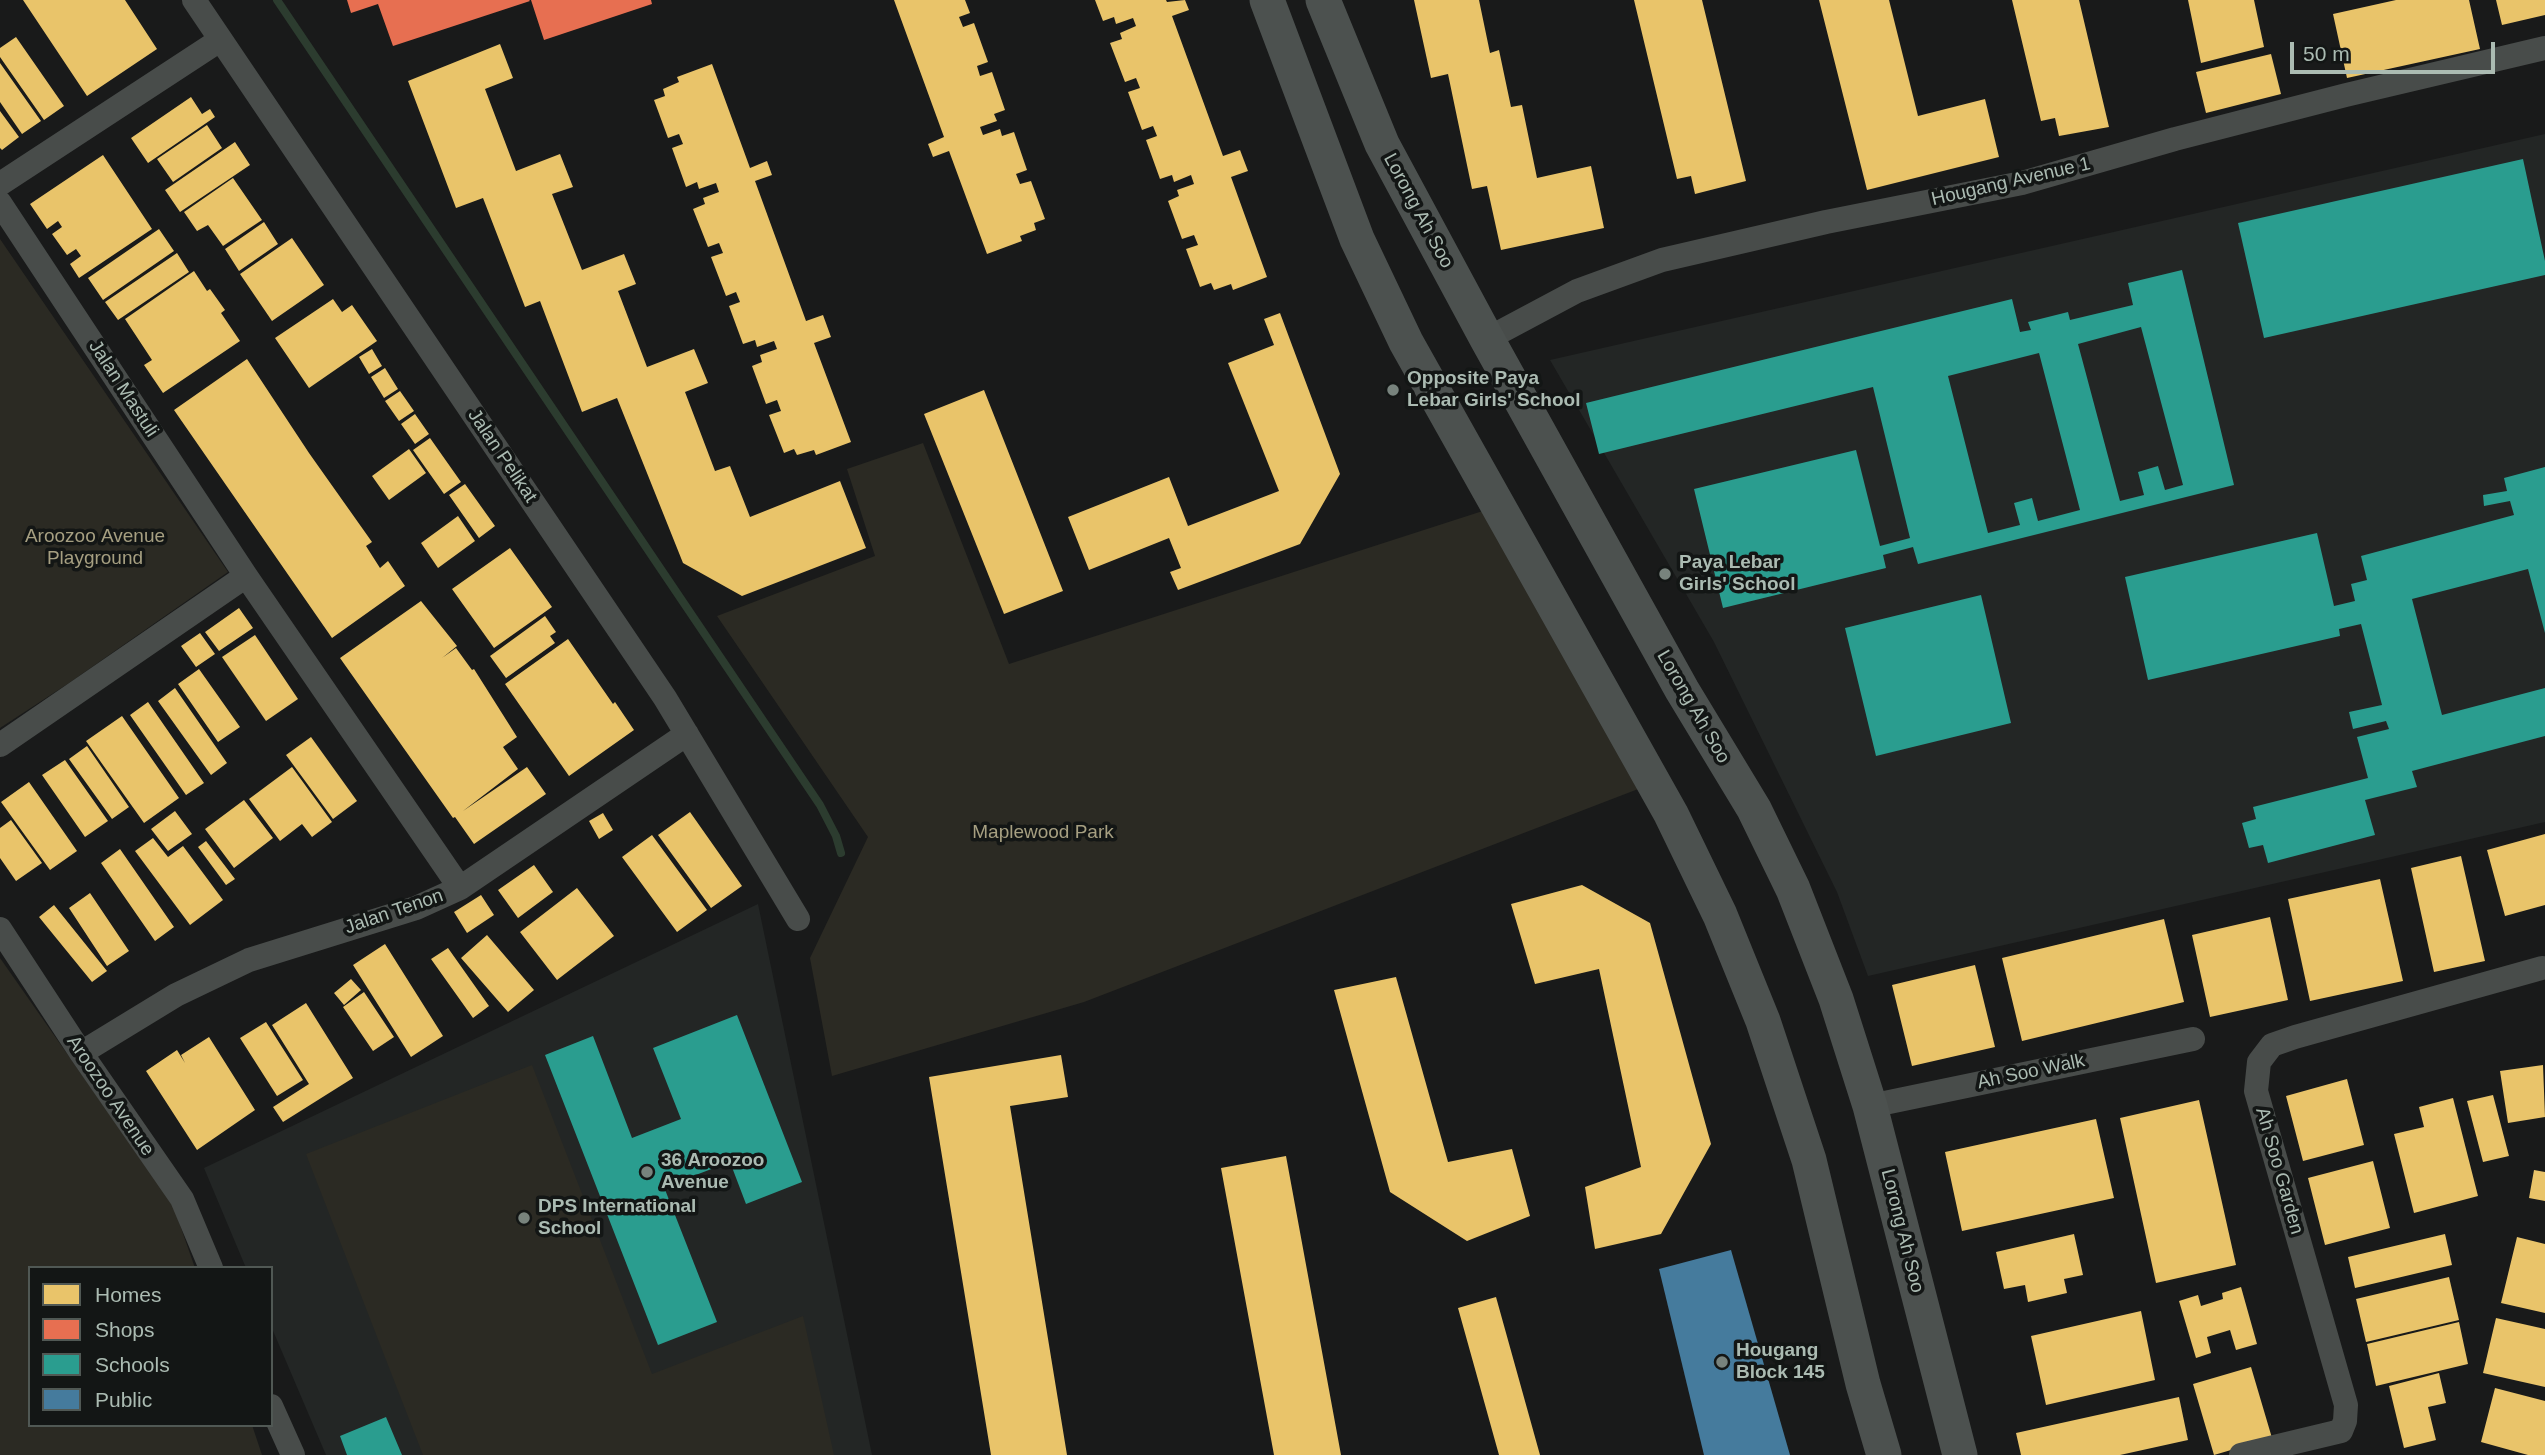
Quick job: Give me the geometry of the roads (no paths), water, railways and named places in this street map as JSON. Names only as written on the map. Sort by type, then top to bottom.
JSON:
[{"type":"main road","points":[[1267,0],[1357,239],[1406,342],[1671,814],[1720,915],[1763,1021],[1809,1160],[1856,1357],[1884,1455]]},
{"type":"main road","name":"Lorong Ah Soo","points":[[1322,0],[1382,144],[1682,690],[1759,820],[1793,889],[1836,999],[1870,1106],[1960,1455]]},
{"type":"main road","points":[[1298,87],[1297,56],[1301,45],[1306,42],[1326,41],[1347,63]]},
{"type":"street","name":"Jalan Pelikat","points":[[194,0],[665,698],[798,919]]},
{"type":"street","points":[[0,184],[220,40]]},
{"type":"street","name":"Hougang Avenue 1","points":[[1487,339],[1577,290],[1662,260],[1826,222],[2022,183],[2175,139],[2545,48]]},
{"type":"street","name":"Jalan Mastuli","points":[[0,203],[246,576],[460,888]]},
{"type":"street","points":[[0,745],[246,576]]},
{"type":"street","name":"Jalan Tenon","points":[[81,1053],[176,995],[249,960],[405,912],[460,888],[687,734]]},
{"type":"street","name":"Aroozoo Avenue","points":[[0,929],[81,1053],[182,1199],[210,1266]]},
{"type":"street","name":"Ah Soo Garden","points":[[2241,1455],[2340,1431],[2345,1421],[2346,1405],[2256,1091],[2259,1062],[2272,1045],[2295,1037],[2542,968]]},
{"type":"street","name":"Ah Soo Walk","points":[[1870,1106],[2193,1039]]},
{"type":"street","points":[[273,1410],[293,1455]]},
{"type":"waterway","points":[[277,0],[820,805],[836,836],[841,853]]},
{"type":"place","name":"Opposite Paya Lebar Girls' School","points":[[1393,390]]},
{"type":"place","name":"Paya Lebar Girls' School","points":[[1665,574]]},
{"type":"place","name":"36 Aroozoo Avenue","points":[[647,1172]]},
{"type":"place","name":"DPS International School","points":[[524,1218]]},
{"type":"place","name":"Hougang Block 145","points":[[1722,1362]]},
{"type":"park label","name":"Aroozoo Avenue Playground","points":[[95,548]]},
{"type":"park label","name":"Maplewood Park","points":[[1043,833]]}]
